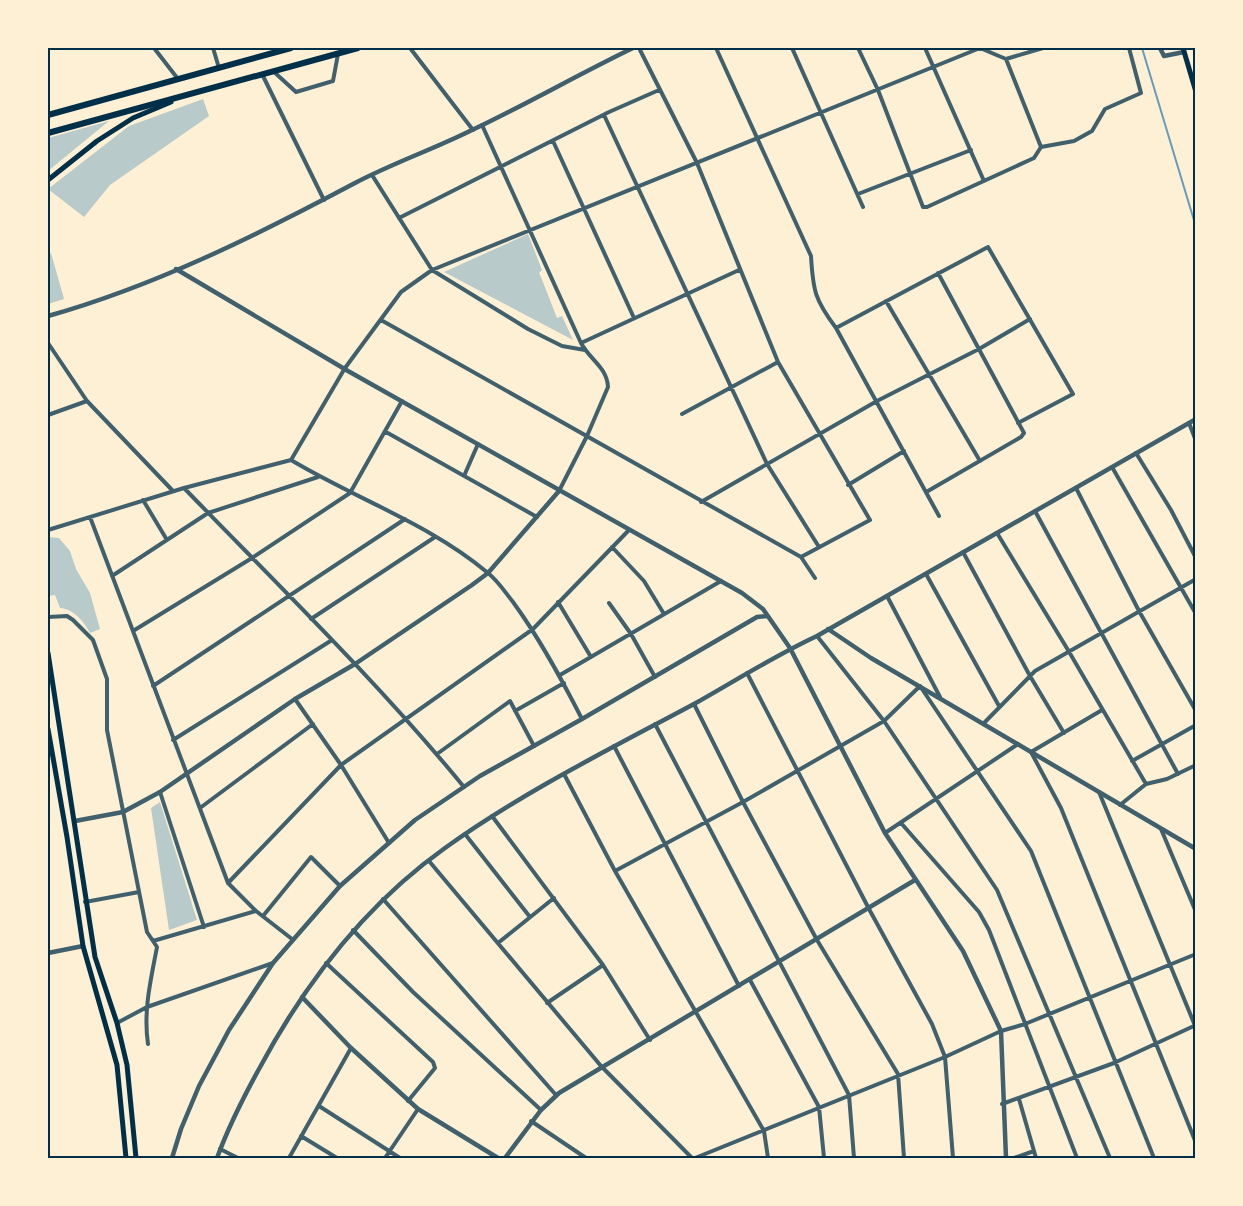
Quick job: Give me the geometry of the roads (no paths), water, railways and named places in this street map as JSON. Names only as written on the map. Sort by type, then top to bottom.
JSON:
[{"type":"highway","points":[[48,115],[290,48]]},
{"type":"highway","points":[[48,134],[358,48]]},
{"type":"main road","points":[[1184,50],[1196,92]]},
{"type":"main road","points":[[48,180],[98,141],[132,118],[186,96]]},
{"type":"main road","points":[[48,653],[95,957],[117,1023],[127,1065],[136,1158]]},
{"type":"main road","points":[[48,729],[67,837],[83,946],[117,1066],[126,1158]]},
{"type":"street","points":[[154,48],[178,79]]},
{"type":"street","points":[[213,48],[219,68]]},
{"type":"street","points":[[410,48],[473,130]]},
{"type":"street","points":[[48,316],[88,305],[176,270],[324,201],[372,175],[473,130],[633,48]]},
{"type":"street","points":[[639,48],[697,163],[778,362],[870,520],[801,557]]},
{"type":"street","points":[[716,48],[810,256],[812,287],[819,305],[836,328],[928,491],[939,516]]},
{"type":"street","points":[[792,48],[823,113],[863,207]]},
{"type":"street","points":[[858,48],[878,90],[923,207],[927,207],[1034,158],[1041,147]]},
{"type":"street","points":[[925,48],[984,181]]},
{"type":"street","points":[[48,530],[173,491],[291,460],[344,368],[401,292],[432,270],[529,230],[586,210],[980,48],[1006,59],[1043,48]]},
{"type":"street","points":[[1041,147],[1074,141],[1092,131],[1105,109],[1141,94],[1129,48]]},
{"type":"street","points":[[1160,48],[1164,56],[1184,50]]},
{"type":"street","points":[[273,71],[296,92],[333,81],[338,53]]},
{"type":"street","points":[[1006,59],[1041,147]]},
{"type":"street","points":[[262,74],[324,201]]},
{"type":"street","points":[[399,218],[604,115],[659,90]]},
{"type":"street","points":[[604,115],[640,187],[767,464],[819,547]]},
{"type":"street","points":[[75,821],[123,812],[160,792],[295,700],[355,664],[488,574],[559,491],[587,436],[608,387],[605,372],[581,343],[482,125]]},
{"type":"street","points":[[553,141],[634,318]]},
{"type":"street","points":[[858,194],[971,150]]},
{"type":"street","points":[[372,175],[432,270],[528,329],[562,346],[585,350]]},
{"type":"street","points":[[836,328],[988,247],[1073,394],[1018,423]]},
{"type":"street","points":[[176,270],[559,491],[742,593],[763,609],[790,648],[841,744],[885,833],[963,950],[1001,1031],[1002,1104],[1006,1158]]},
{"type":"street","points":[[581,343],[739,270]]},
{"type":"street","points":[[928,491],[1021,437],[1024,433],[938,273]]},
{"type":"street","points":[[886,301],[980,461]]},
{"type":"street","points":[[701,502],[819,434],[979,349],[1030,319]]},
{"type":"street","points":[[381,320],[801,557],[815,578]]},
{"type":"street","points":[[48,343],[87,401],[173,491]]},
{"type":"street","points":[[48,352],[52,350]]},
{"type":"street","points":[[682,414],[730,386],[778,362]]},
{"type":"street","points":[[48,415],[87,401]]},
{"type":"street","points":[[133,631],[252,558],[350,494],[402,401]]},
{"type":"street","points":[[217,1158],[250,1085],[302,997],[326,963],[353,930],[383,899],[428,861],[492,816],[564,774],[694,704],[790,648],[817,636],[1196,419]]},
{"type":"street","points":[[1189,423],[1196,441]]},
{"type":"street","points":[[386,432],[537,517]]},
{"type":"street","points":[[464,476],[478,444]]},
{"type":"street","points":[[848,485],[904,451]]},
{"type":"street","points":[[1136,453],[1171,510],[1196,558]]},
{"type":"street","points":[[291,460],[350,494],[405,519],[435,536],[488,574],[533,629],[560,675],[582,719]]},
{"type":"street","points":[[1112,467],[1196,614]]},
{"type":"street","points":[[112,576],[208,513],[318,477]]},
{"type":"street","points":[[184,488],[355,664],[437,754],[464,787]]},
{"type":"street","points":[[1076,488],[1139,611],[1196,711]]},
{"type":"street","points":[[143,500],[167,540]]},
{"type":"street","points":[[1035,511],[1163,743],[1178,774]]},
{"type":"street","points":[[90,517],[228,883],[256,911],[292,939]]},
{"type":"street","points":[[153,686],[405,519]]},
{"type":"street","points":[[228,883],[342,765],[533,629],[629,530]]},
{"type":"street","points":[[997,533],[1146,784]]},
{"type":"street","points":[[311,618],[435,536]]},
{"type":"street","points":[[612,547],[644,581],[664,614]]},
{"type":"street","points":[[963,552],[1030,676],[1064,733]]},
{"type":"street","points":[[926,574],[999,706]]},
{"type":"street","points":[[984,723],[1030,676],[1068,650],[1196,579]]},
{"type":"street","points":[[560,675],[721,581]]},
{"type":"street","points":[[887,596],[940,697]]},
{"type":"street","points":[[558,602],[591,657]]},
{"type":"street","points":[[609,603],[631,634],[655,677]]},
{"type":"street","points":[[48,617],[67,616],[93,640],[108,679],[107,730],[147,932],[157,947],[147,1007],[146,1027],[148,1044]]},
{"type":"street","points":[[173,1157],[181,1129],[199,1086],[228,1030],[273,963],[340,886],[415,820],[464,787],[757,617],[767,616]]},
{"type":"street","points":[[828,629],[871,658],[1196,849]]},
{"type":"street","points":[[817,636],[884,721],[997,890],[1110,1158]]},
{"type":"street","points":[[173,740],[332,640]]},
{"type":"street","points":[[747,673],[796,771],[932,1024],[945,1056],[953,1158]]},
{"type":"street","points":[[515,711],[564,683]]},
{"type":"street","points":[[615,871],[743,802],[884,721],[920,686]]},
{"type":"street","points":[[920,686],[1031,851],[1114,1063],[1154,1158]]},
{"type":"street","points":[[295,700],[342,765],[389,843]]},
{"type":"street","points":[[437,754],[510,701],[534,746]]},
{"type":"street","points":[[694,704],[743,802],[817,940],[898,1074],[904,1158]]},
{"type":"street","points":[[1031,752],[1102,710]]},
{"type":"street","points":[[200,808],[313,724]]},
{"type":"street","points":[[655,724],[778,963],[849,1095],[854,1158]]},
{"type":"street","points":[[1132,761],[1196,725]]},
{"type":"street","points":[[885,833],[1018,744]]},
{"type":"street","points":[[614,746],[739,987]]},
{"type":"street","points":[[1031,752],[1061,808],[1129,981],[1196,1143]]},
{"type":"street","points":[[1120,804],[1146,784],[1167,779],[1196,765]]},
{"type":"street","points":[[564,774],[615,871],[764,1131],[768,1158]]},
{"type":"street","points":[[160,792],[204,927]]},
{"type":"street","points":[[1002,1104],[1114,1063],[1154,1043],[1195,1026],[1099,792]]},
{"type":"street","points":[[492,816],[602,965],[650,1040]]},
{"type":"street","points":[[901,823],[979,912],[989,930],[1077,1158]]},
{"type":"street","points":[[1161,829],[1196,912]]},
{"type":"street","points":[[465,834],[530,918]]},
{"type":"street","points":[[263,916],[311,857],[340,886]]},
{"type":"street","points":[[428,861],[601,1066],[694,1158],[764,1131],[1001,1031],[1025,1024],[1196,954]]},
{"type":"street","points":[[505,1158],[531,1121],[556,1095],[601,1066],[650,1040],[915,880]]},
{"type":"street","points":[[85,902],[139,892]]},
{"type":"street","points":[[498,943],[554,898]]},
{"type":"street","points":[[383,899],[556,1095]]},
{"type":"street","points":[[153,941],[256,911]]},
{"type":"street","points":[[353,930],[413,992],[541,1110]]},
{"type":"street","points":[[48,953],[83,946]]},
{"type":"street","points":[[117,1023],[147,1007],[273,963]]},
{"type":"street","points":[[326,963],[434,1062],[435,1068],[408,1101]]},
{"type":"street","points":[[547,1003],[602,965]]},
{"type":"street","points":[[750,980],[819,1108],[824,1158]]},
{"type":"street","points":[[302,997],[351,1048],[408,1101],[498,1158]]},
{"type":"street","points":[[289,1158],[351,1048]]},
{"type":"street","points":[[1019,1099],[1036,1158]]},
{"type":"street","points":[[319,1106],[400,1158]]},
{"type":"street","points":[[385,1158],[418,1109]]},
{"type":"street","points":[[531,1121],[586,1158]]},
{"type":"street","points":[[301,1136],[338,1158]]},
{"type":"street","points":[[220,1149],[238,1158]]},
{"type":"street","points":[[1014,1158],[1034,1151]]},
{"type":"waterway","points":[[1142,48],[1196,227]]}]
